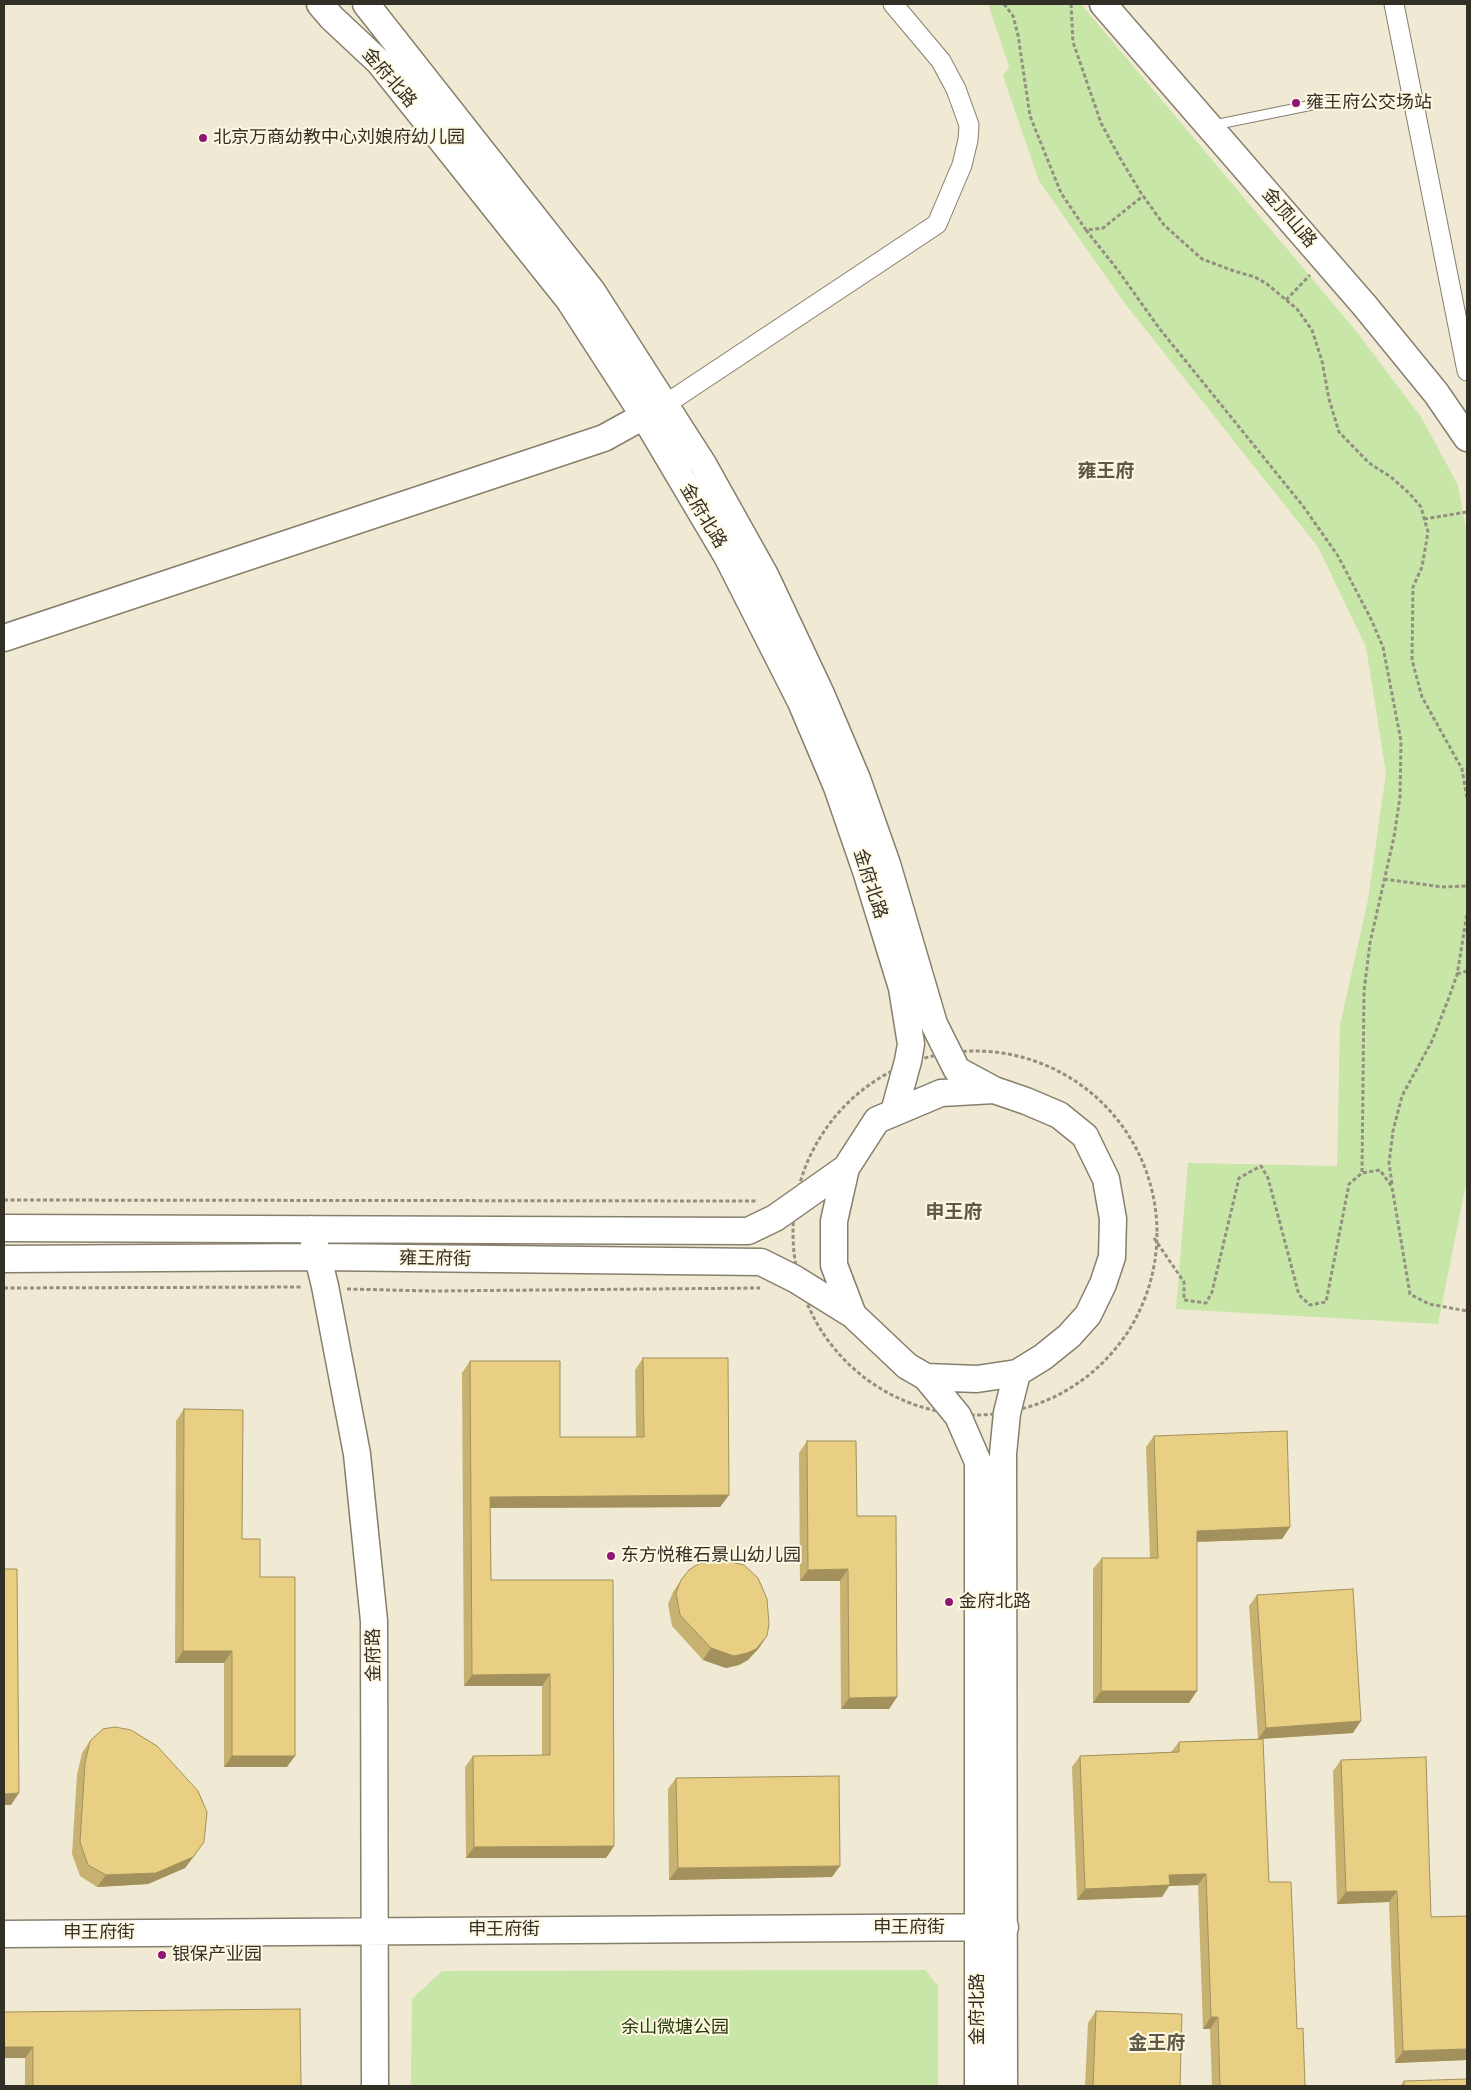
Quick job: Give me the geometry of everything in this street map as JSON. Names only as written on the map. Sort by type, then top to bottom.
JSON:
[{"type":"main road","name":"金府北路","points":[[320,4],[332,18],[379,62],[655,410],[703,464],[765,575],[821,694],[857,779],[888,864],[934,1024],[947,1052],[957,1070],[994,1090]]},
{"type":"main road","name":"金府北路","points":[[366,4],[592,292],[655,410],[801,702],[837,787],[866,871],[902,988],[911,1044],[894,1112]]},
{"type":"main road","name":"金顶山路","points":[[1103,4],[1324,259],[1436,393],[1467,438]]},
{"type":"main road","points":[[4,638],[604,438],[655,410]]},
{"type":"main road","points":[[994,1090],[1026,1100],[1059,1115],[1085,1136],[1106,1179],[1114,1219],[1112,1257],[1103,1284],[1088,1315],[1069,1336],[1043,1357],[1017,1372],[978,1379],[926,1377],[907,1366],[853,1315],[834,1265],[834,1220],[846,1168],[877,1120],[941,1093],[994,1090]]},
{"type":"main road","name":"雍王府街","points":[[4,1228],[748,1231],[775,1218],[846,1168]]},
{"type":"main road","name":"金府路","points":[[311,1229],[325,1286],[357,1454],[374,1621],[375,2086]]},
{"type":"main road","name":"雍王府街","points":[[4,1259],[318,1257],[761,1262],[799,1292],[853,1315]]},
{"type":"main road","name":"金府北路","points":[[1004,2086],[1003,1484],[1007,1413],[1017,1372]]},
{"type":"main road","name":"金府北路","points":[[926,1377],[958,1416],[978,1462],[978,2086]]},
{"type":"main road","name":"申王府街","points":[[4,1934],[1005,1927]]},
{"type":"street","points":[[655,410],[937,224],[962,165],[968,140],[969,125],[956,89],[941,61],[893,4]]},
{"type":"street","points":[[1394,4],[1467,371]]},
{"type":"lane","points":[[1209,125],[1222,125],[1327,102]]},
{"type":"path","points":[[1004,4],[1013,16],[1018,35],[1030,116],[1061,193],[1086,230],[1117,268],[1159,328],[1303,506],[1338,556],[1371,619],[1383,647],[1402,740],[1400,797],[1394,837],[1370,943],[1364,990],[1362,1173]]},
{"type":"path","points":[[1070,4],[1073,42],[1101,123],[1143,196],[1164,225],[1202,258],[1234,272],[1255,277],[1267,284],[1297,309],[1312,330],[1322,361],[1329,398],[1339,432],[1369,463],[1391,477],[1421,507],[1428,532],[1422,567],[1413,587],[1412,660],[1422,697],[1462,769],[1467,798]]},
{"type":"path","points":[[1086,230],[1103,228],[1143,196]]},
{"type":"path","points":[[1286,300],[1324,259]]},
{"type":"path","points":[[1424,518],[1467,512]]},
{"type":"path","points":[[1384,879],[1442,887],[1467,886]]},
{"type":"path","points":[[1467,914],[1457,975],[1432,1040],[1402,1096],[1393,1130],[1389,1163],[1410,1294],[1429,1304],[1467,1311]]},
{"type":"path","points":[[1457,975],[1467,971]]},
{"type":"path","points":[[822,1145],[810,1161],[795,1203],[793,1243],[799,1292],[818,1332],[865,1382],[923,1413],[958,1416],[1007,1413],[1042,1403],[1088,1379],[1135,1322],[1153,1251],[1154,1199],[1132,1138],[1098,1092],[1053,1064],[1002,1049],[947,1052],[908,1061],[861,1089],[838,1121]]},
{"type":"path","points":[[1153,1237],[1184,1282],[1184,1300],[1206,1303],[1212,1292],[1239,1178],[1261,1166],[1268,1178],[1299,1295],[1310,1305],[1326,1302],[1349,1184],[1362,1173],[1380,1170],[1392,1187]]},
{"type":"path","points":[[4,1200],[746,1201],[795,1203]]},
{"type":"path","name":"雍王府街","points":[[4,1288],[325,1286],[365,1290],[430,1291],[763,1288]]},
{"type":"green space","points":[[988,4],[1081,4],[1356,331],[1421,417],[1458,485],[1467,535],[1467,1179],[1438,1324],[1176,1309],[1188,1163],[1337,1166],[1340,1025],[1368,900],[1386,773],[1366,647],[1318,547],[1123,301],[1039,181],[1003,76],[1009,66]]},
{"type":"green space","name":"余山微塘公园","points":[[925,1970],[938,1986],[938,2086],[411,2086],[412,1999],[442,1971]]},
{"type":"building","points":[[643,1358],[728,1358],[729,1495],[490,1497],[491,1580],[613,1580],[614,1846],[474,1847],[473,1756],[550,1755],[550,1674],[472,1675],[470,1361],[560,1361],[560,1437],[644,1437]]},
{"type":"building","points":[[184,1409],[243,1410],[242,1539],[260,1539],[260,1577],[295,1577],[295,1756],[232,1756],[232,1651],[183,1651]]},
{"type":"building","points":[[1287,1431],[1290,1527],[1197,1531],[1197,1691],[1101,1691],[1102,1558],[1158,1558],[1154,1436]]},
{"type":"building","points":[[807,1441],[856,1441],[857,1516],[896,1516],[897,1697],[849,1698],[848,1569],[808,1570]]},
{"type":"building","points":[[723,1560],[744,1565],[758,1578],[767,1599],[769,1624],[767,1636],[756,1649],[734,1656],[711,1648],[680,1615],[676,1593],[681,1580],[689,1570],[698,1564]]},
{"type":"building","points":[[4,1569],[17,1569],[19,1793],[4,1794]]},
{"type":"building","points":[[1353,1589],[1361,1721],[1266,1728],[1257,1595]]},
{"type":"building","points":[[115,1727],[131,1730],[157,1746],[198,1791],[207,1812],[204,1842],[193,1857],[156,1873],[106,1875],[88,1865],[80,1842],[85,1763],[90,1741],[103,1729]]},
{"type":"building","points":[[1263,1739],[1269,1882],[1291,1882],[1297,2029],[1303,2028],[1305,2086],[1220,2086],[1218,2017],[1211,2017],[1206,1874],[1169,1875],[1170,1885],[1085,1889],[1080,1756],[1179,1752],[1179,1742]]},
{"type":"building","points":[[1426,1757],[1431,1917],[1467,1916],[1467,2049],[1403,2051],[1397,1891],[1346,1892],[1341,1760]]},
{"type":"building","points":[[839,1776],[840,1866],[678,1868],[676,1778]]},
{"type":"building","points":[[300,2009],[301,2086],[33,2086],[33,2047],[4,2047],[4,2012]]},
{"type":"building","points":[[1096,2011],[1182,2014],[1180,2086],[1093,2086]]},
{"type":"building","points":[[1467,2079],[1467,2086],[1404,2086],[1404,2081]]},
{"type":"place","name":"雍王府公交场站","points":[[1296,103]]},
{"type":"place","name":"北京万商幼教中心刘娘府幼儿园","points":[[203,138]]},
{"type":"place","name":"东方悦稚石景山幼儿园","points":[[611,1556]]},
{"type":"place","name":"金府北路","points":[[949,1602]]},
{"type":"place","name":"银保产业园","points":[[162,1955]]},
{"type":"district","name":"雍王府","points":[[1106,472]]},
{"type":"district","name":"申王府","points":[[954,1213]]},
{"type":"district","name":"金王府","points":[[1157,2044]]}]
